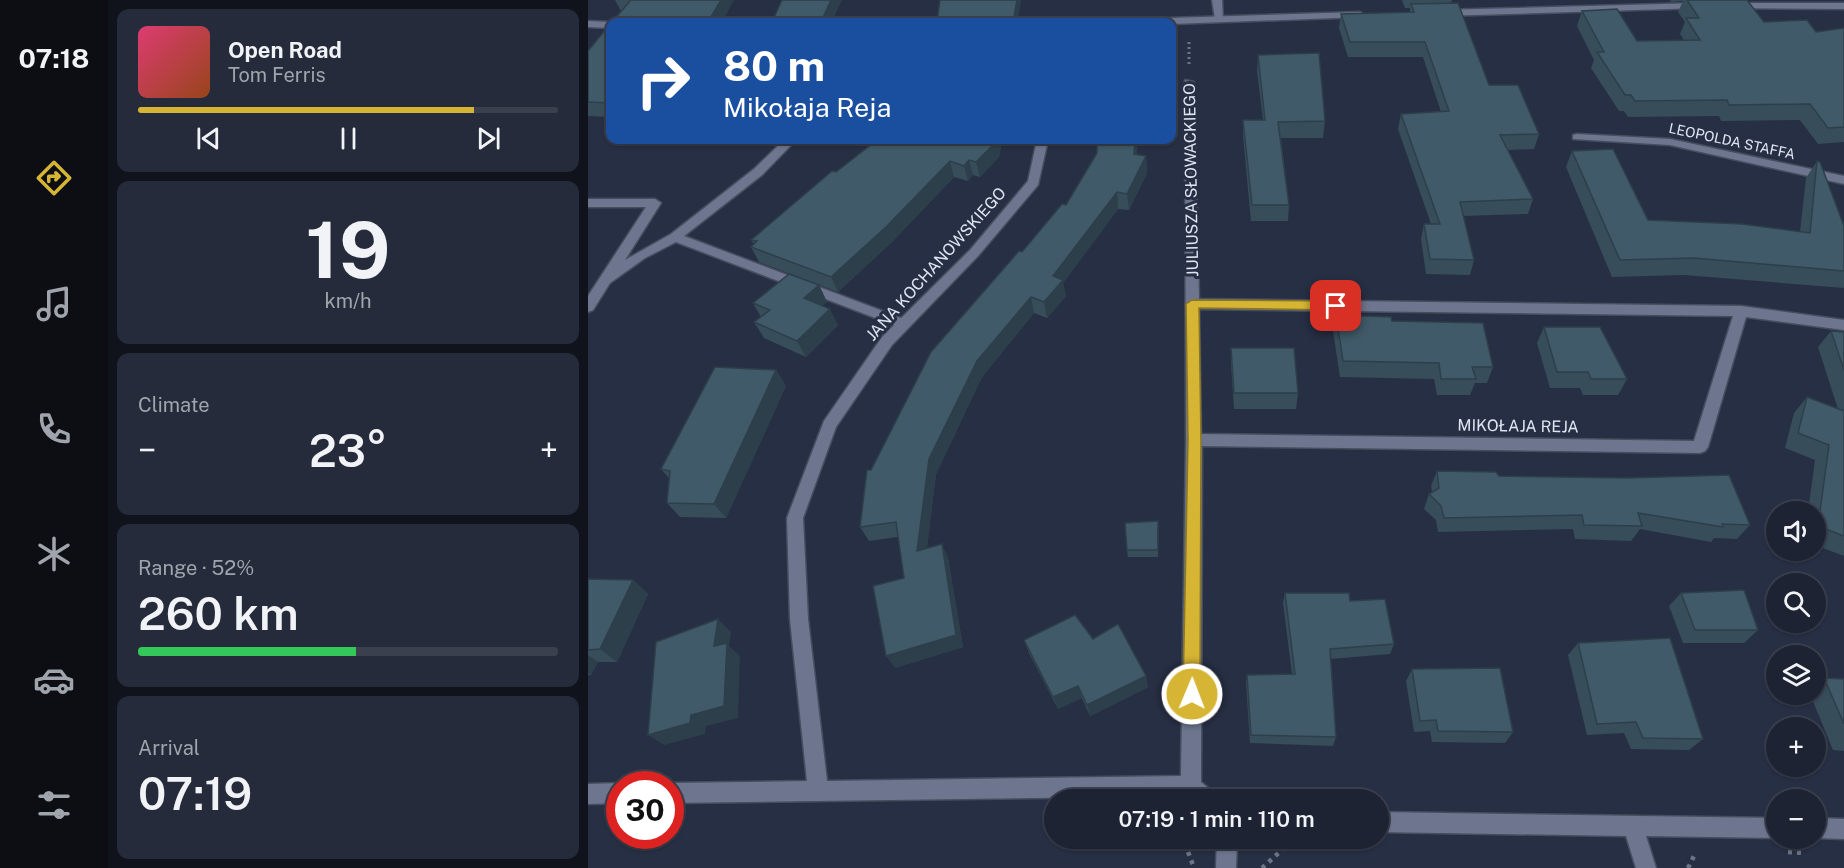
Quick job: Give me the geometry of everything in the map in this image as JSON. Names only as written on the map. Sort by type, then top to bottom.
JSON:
[{"type":"street","points":[[1217,0],[1220,19]]},
{"type":"street","points":[[1431,13],[1712,6]]},
{"type":"street","points":[[1723,6],[1844,6]]},
{"type":"street","points":[[1176,20],[1372,15]]},
{"type":"street","points":[[588,24],[606,25]]},
{"type":"street","name":"JULIUSZA SŁOWACKIEGO","points":[[1189,82],[1194,440],[1191,786]]},
{"type":"street","name":"LEOPOLDA STAFFA","points":[[1577,137],[1670,142],[1844,180]]},
{"type":"street","points":[[605,280],[657,244],[675,237],[758,172],[786,144]]},
{"type":"street","name":"JANA KOCHANOWSKIEGO","points":[[818,791],[799,619],[795,518],[829,425],[887,341],[975,253],[1034,182],[1041,144]]},
{"type":"street","points":[[588,203],[655,203],[588,308]]},
{"type":"street","points":[[675,237],[904,324]]},
{"type":"street","points":[[1192,304],[1741,311],[1844,325]]},
{"type":"street","name":"MIKOŁAJA REJA","points":[[1194,440],[1700,447],[1741,311]]},
{"type":"street","points":[[684,793],[1191,786],[1194,789]]},
{"type":"street","points":[[588,794],[606,793]]},
{"type":"street","points":[[1633,825],[1646,868]]},
{"type":"street","points":[[1389,831],[1633,825],[1766,828]]},
{"type":"street","points":[[1826,828],[1844,829]]},
{"type":"street","points":[[1226,868],[1227,849]]},
{"type":"path","name":"JULIUSZA SŁOWACKIEGO","points":[[1188,20],[1189,82]]},
{"type":"path","points":[[1188,849],[1194,868]]},
{"type":"path","points":[[1262,868],[1283,849]]},
{"type":"building","points":[[631,0],[721,0],[710,18],[615,18]]},
{"type":"building","points":[[782,0],[831,0],[823,18],[774,18]]},
{"type":"building","points":[[940,0],[1017,0],[1014,18],[938,18]]},
{"type":"building","points":[[1687,0],[1747,0],[1764,22],[1807,20],[1816,32],[1844,28],[1844,127],[1828,128],[1810,104],[1729,105],[1727,100],[1635,101],[1631,95],[1625,95],[1597,52],[1604,52],[1582,11],[1617,9],[1637,41],[1700,40],[1686,18],[1699,18]]},
{"type":"building","points":[[1458,3],[1489,85],[1518,85],[1539,134],[1500,135],[1533,199],[1460,202],[1474,260],[1430,259],[1424,224],[1440,224],[1401,114],[1449,111],[1425,42],[1350,42],[1341,14],[1414,12],[1411,4]]},
{"type":"building","points":[[606,29],[606,103],[588,102],[588,51]]},
{"type":"building","points":[[1319,53],[1325,121],[1278,122],[1289,205],[1252,205],[1243,120],[1265,120],[1258,55]]},
{"type":"building","points":[[872,144],[994,144],[976,162],[969,160],[964,166],[950,161],[886,227],[831,277],[751,247],[757,241],[751,240],[832,171],[836,172]]},
{"type":"building","points":[[1097,144],[1135,144],[1134,154],[1146,156],[1127,194],[1117,192],[1053,276],[1063,280],[1044,302],[1031,297],[977,361],[929,459],[917,551],[942,544],[956,635],[886,656],[873,586],[904,578],[896,522],[860,527],[867,470],[871,470],[931,352],[1019,251],[1022,252],[1062,204],[1066,205],[1097,153]]},
{"type":"building","points":[[1613,149],[1648,220],[1742,224],[1810,233],[1817,161],[1820,162],[1844,226],[1844,271],[1694,258],[1620,260],[1572,151]]},
{"type":"building","points":[[789,274],[819,285],[804,298],[830,309],[797,341],[754,322],[770,310],[753,303]]},
{"type":"building","points":[[1336,315],[1391,317],[1392,321],[1483,323],[1493,367],[1472,367],[1476,379],[1441,379],[1439,363],[1343,361]]},
{"type":"building","points":[[1544,327],[1600,327],[1627,379],[1591,379],[1588,372],[1557,372]]},
{"type":"building","points":[[1831,331],[1844,332],[1844,370]]},
{"type":"building","points":[[1231,348],[1294,348],[1298,393],[1234,393]]},
{"type":"building","points":[[715,367],[776,370],[714,504],[667,503],[670,471],[661,469]]},
{"type":"building","points":[[1807,397],[1844,411],[1844,536],[1826,529],[1826,501],[1821,501],[1829,445],[1798,433]]},
{"type":"building","points":[[1437,471],[1496,472],[1499,476],[1627,478],[1729,475],[1750,525],[1722,524],[1723,527],[1638,513],[1642,526],[1584,525],[1582,515],[1444,518],[1441,506],[1429,494],[1439,488]]},
{"type":"building","points":[[1158,521],[1158,550],[1127,550],[1125,523]]},
{"type":"building","points":[[588,579],[633,580],[600,649],[588,650]]},
{"type":"building","points":[[1744,590],[1758,630],[1695,630],[1681,593]]},
{"type":"building","points":[[1285,593],[1349,593],[1350,601],[1385,599],[1394,644],[1330,649],[1336,737],[1251,735],[1247,675],[1295,674]]},
{"type":"building","points":[[1075,615],[1093,639],[1118,624],[1146,676],[1087,705],[1078,686],[1053,697],[1024,640]]},
{"type":"building","points":[[718,619],[714,646],[727,643],[724,706],[691,715],[690,723],[648,735],[656,642]]},
{"type":"building","points":[[1670,638],[1703,739],[1643,738],[1636,722],[1597,724],[1578,643]]},
{"type":"building","points":[[1500,668],[1513,732],[1438,731],[1436,720],[1420,721],[1412,669]]},
{"type":"building","points":[[1826,678],[1844,679],[1844,724],[1826,683]]},
{"type":"route","points":[[1192,694],[1194,440],[1192,304],[1336,306]]}]
